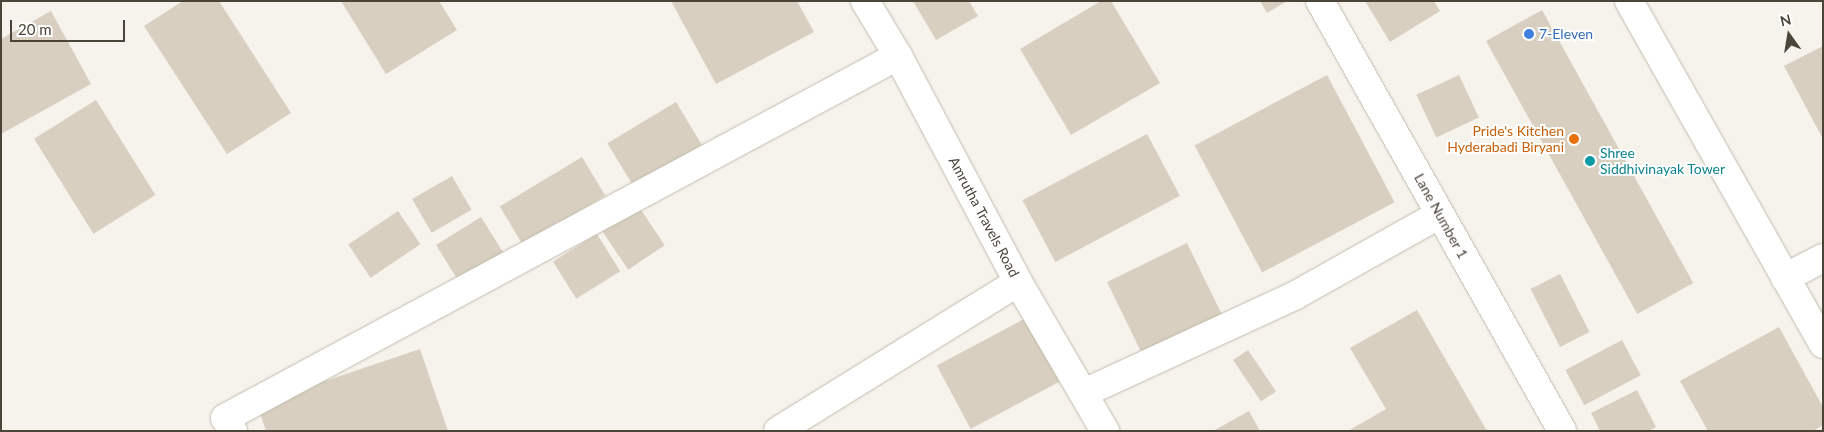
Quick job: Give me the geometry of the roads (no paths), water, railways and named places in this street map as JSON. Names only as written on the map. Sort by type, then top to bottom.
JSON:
[{"type":"street","name":"Amrutha Travels Road","points":[[865,1],[898,56],[1018,282],[1106,431]]},
{"type":"street","name":"Lane Number 1","points":[[1320,1],[1562,431]]},
{"type":"street","points":[[1629,1],[1823,344]]},
{"type":"street","points":[[233,431],[225,418],[898,56]]},
{"type":"street","points":[[1084,393],[1294,296],[1440,214]]},
{"type":"street","points":[[1785,278],[1823,258]]},
{"type":"street","points":[[778,431],[1018,282]]},
{"type":"place","name":"7-Eleven","points":[[1529,34]]},
{"type":"place","name":"Pride's Kitchen Hyderabadi Biryani","points":[[1574,139]]},
{"type":"place","name":"Shree Siddhivinayak Tower","points":[[1590,161]]}]
